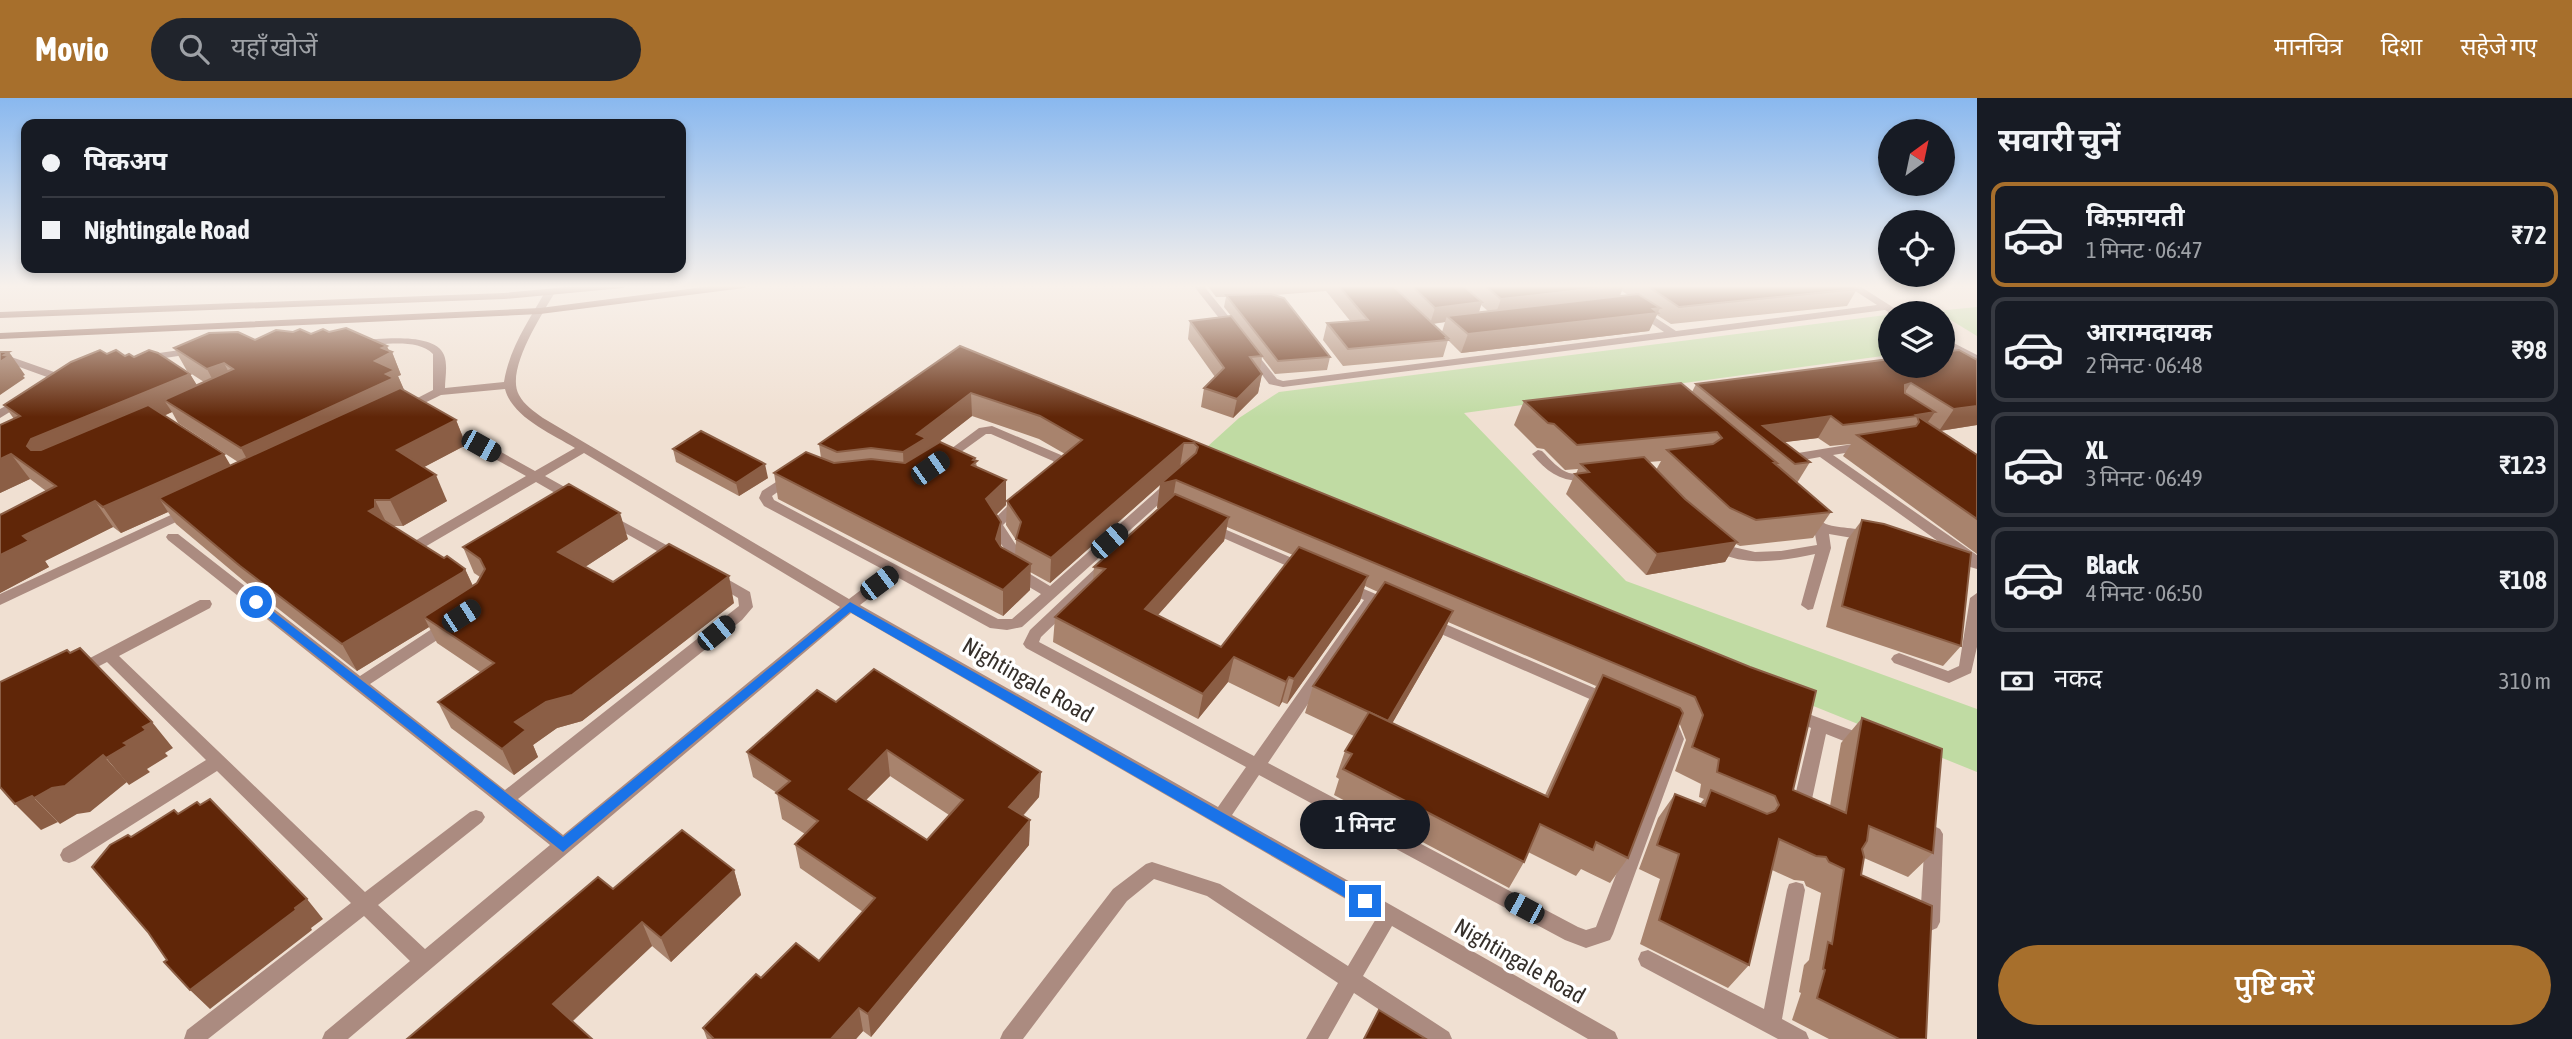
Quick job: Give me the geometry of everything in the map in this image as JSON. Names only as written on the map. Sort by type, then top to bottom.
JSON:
[{"type":"street","points":[[0,336],[153,329]]},
{"type":"street","points":[[389,416],[439,392],[509,385],[515,357],[530,329]]},
{"type":"street","points":[[1236,329],[1275,383],[1342,376],[1454,356],[1723,329]]},
{"type":"street","points":[[1666,329],[1675,335]]},
{"type":"street","points":[[349,344],[404,341],[430,347],[439,355],[439,392]]},
{"type":"street","points":[[1955,347],[1977,360]]},
{"type":"street","points":[[135,360],[213,350]]},
{"type":"street","points":[[0,356],[54,376],[0,414]]},
{"type":"street","points":[[153,356],[174,370]]},
{"type":"street","points":[[1335,366],[1342,376]]},
{"type":"street","name":"Nightingale Road","points":[[509,385],[512,395],[539,421],[584,448],[850,606],[1608,1039]]},
{"type":"street","points":[[933,466],[983,432],[992,430],[1057,458],[1059,468],[996,524],[1011,548],[1005,564],[1007,568],[1051,593]]},
{"type":"street","points":[[1798,457],[1873,445]]},
{"type":"street","points":[[481,446],[745,596],[746,607],[506,800]]},
{"type":"street","points":[[418,545],[584,448]]},
{"type":"street","points":[[1822,453],[1977,563]]},
{"type":"street","points":[[1538,454],[1560,476],[1575,478],[1600,475]]},
{"type":"street","points":[[807,468],[765,498],[769,503],[996,624],[1007,625],[1017,623],[1186,472]]},
{"type":"street","points":[[0,600],[205,503]]},
{"type":"street","points":[[1794,503],[1821,528],[1881,539]]},
{"type":"street","points":[[1171,510],[1373,597],[1672,728],[1676,739],[1603,934],[1586,939],[1572,934],[1031,644],[1031,639],[1160,515],[1171,510]]},
{"type":"street","points":[[1808,606],[1824,548],[1821,528]]},
{"type":"street","points":[[1705,535],[1714,544],[1737,556],[1761,559],[1824,548]]},
{"type":"street","points":[[173,537],[563,845]]},
{"type":"street","points":[[1941,554],[1977,563]]},
{"type":"street","points":[[332,1039],[896,570]]},
{"type":"street","points":[[1220,818],[1373,597]]},
{"type":"street","points":[[1899,659],[1949,677],[1966,669],[1977,598]]},
{"type":"street","points":[[61,681],[205,604]]},
{"type":"street","points":[[359,684],[460,617]]},
{"type":"street","points":[[109,655],[425,963]]},
{"type":"street","points":[[1800,814],[1813,722],[1879,748]]},
{"type":"street","points":[[69,855],[219,761]]},
{"type":"street","points":[[1929,935],[1935,815]]},
{"type":"street","points":[[194,1037],[476,817]]},
{"type":"street","points":[[1010,1039],[1120,895],[1152,870],[1213,890],[1442,1039]]},
{"type":"street","points":[[1771,1024],[1797,890]]},
{"type":"street","points":[[1908,900],[1930,910]]},
{"type":"street","points":[[1317,1039],[1389,915]]},
{"type":"street","points":[[1648,959],[1799,1039]]},
{"type":"green space","points":[[1776,329],[1878,329],[1878,357],[1464,413],[1626,581],[1977,709],[1977,772],[1196,457],[1239,418],[1279,392]]},
{"type":"green space","points":[[1965,329],[1977,329],[1977,336]]},
{"type":"building","points":[[300,329],[311,334],[323,329],[329,332],[348,329],[387,346],[382,348],[392,352],[375,361],[395,370],[386,374],[394,378],[241,448],[164,400],[233,369],[224,363],[207,369],[174,348],[209,333],[238,332],[255,340],[276,330],[293,332]]},
{"type":"building","points":[[1196,329],[1241,329],[1262,356],[1250,357],[1262,374],[1237,399],[1204,388],[1224,368]]},
{"type":"building","points":[[1253,329],[1308,329],[1330,357],[1278,361]]},
{"type":"building","points":[[1332,329],[1438,329],[1448,338],[1448,340],[1348,349]]},
{"type":"building","points":[[1462,329],[1514,329],[1468,334]]},
{"type":"building","points":[[960,346],[1750,667],[1816,691],[1793,790],[1846,813],[1862,718],[1942,749],[1933,853],[1869,826],[1867,841],[1862,849],[1864,857],[1861,875],[1932,906],[1926,1039],[1899,1039],[1817,998],[1825,970],[1828,942],[1832,944],[1844,869],[1829,862],[1826,857],[1816,856],[1779,839],[1749,965],[1659,920],[1679,854],[1657,845],[1675,794],[1705,806],[1711,790],[1767,814],[1775,811],[1779,805],[1775,796],[1717,772],[1719,759],[1692,747],[1703,715],[1695,697],[1176,480],[1160,484],[1196,453],[1198,447],[1194,443],[1184,443],[1051,558],[1016,539],[1021,522],[1007,501],[1082,440],[1040,416],[971,393],[917,434],[926,438],[903,452],[871,448],[837,452],[819,444]]},
{"type":"building","points":[[100,350],[107,354],[116,350],[125,356],[129,354],[134,357],[149,350],[190,374],[31,439],[27,446],[31,450],[41,450],[148,405],[224,454],[103,507],[95,501],[23,536],[29,541],[0,555],[0,515],[56,486],[11,454],[0,459],[0,425],[20,416],[4,405],[71,362]]},
{"type":"building","points":[[1955,350],[1977,360],[1977,406],[1954,409],[1911,383],[1905,385],[1905,393],[1935,412],[1916,415],[1977,455],[1977,519],[1857,435],[1916,426],[1919,422],[1917,416],[1843,425],[1831,416],[1763,426],[1810,462],[1795,464],[1696,384],[1878,361],[1878,378],[1955,378]]},
{"type":"building","points":[[0,352],[9,352],[4,355],[9,356],[0,362]]},
{"type":"building","points":[[1681,383],[1831,512],[1756,520],[1730,508],[1667,450],[1713,444],[1722,438],[1717,432],[1577,445],[1524,401]]},
{"type":"building","points":[[400,388],[456,420],[397,450],[436,475],[390,500],[375,500],[375,508],[369,511],[465,569],[342,644],[240,566],[159,498]]},
{"type":"building","points":[[701,431],[765,464],[736,483],[673,449]]},
{"type":"building","points":[[940,442],[975,458],[973,460],[977,461],[972,465],[1006,480],[986,499],[1001,522],[996,539],[1001,547],[1031,564],[1003,590],[774,473],[806,452],[834,463],[871,459],[905,463]]},
{"type":"building","points":[[1644,457],[1685,499],[1737,542],[1657,554],[1575,474],[1589,472],[1581,464]]},
{"type":"building","points":[[569,484],[620,513],[558,552],[613,582],[669,544],[729,576],[572,695],[546,702],[515,722],[526,730],[502,749],[438,702],[494,663],[424,617],[477,583],[485,569],[480,559],[463,547]]},
{"type":"building","points":[[1175,494],[1229,517],[1145,609],[1221,647],[1299,547],[1368,576],[1294,679],[1289,677],[1286,682],[1234,657],[1203,694],[1055,617],[1105,569],[1094,567]]},
{"type":"building","points":[[1862,520],[1884,524],[1971,553],[1961,646],[1842,606]]},
{"type":"building","points":[[1385,582],[1453,611],[1388,721],[1313,686]]},
{"type":"building","points":[[80,648],[152,722],[143,727],[146,730],[124,743],[128,745],[106,758],[103,755],[65,786],[52,788],[15,804],[0,787],[0,682],[67,650],[70,653]]},
{"type":"building","points":[[874,669],[1041,772],[1009,807],[1030,820],[868,1014],[859,1008],[831,1039],[714,1039],[703,1028],[756,974],[761,978],[796,943],[819,961],[875,898],[795,844],[818,821],[776,793],[790,781],[747,752],[817,690],[836,702]],"holes":[[[887,750],[963,800],[927,840],[849,789]]]},
{"type":"building","points":[[1603,675],[1680,708],[1683,713],[1628,858],[1596,842],[1593,850],[1540,824],[1524,862],[1343,769],[1352,754],[1345,751],[1369,712],[1548,797]]},
{"type":"building","points":[[210,799],[307,899],[190,990],[164,962],[167,960],[148,932],[92,867],[110,845],[128,835],[131,837],[174,810],[178,814],[197,802],[200,805]]},
{"type":"building","points":[[682,830],[734,870],[661,938],[642,922],[553,1004],[592,1039],[407,1039],[598,877],[613,889]]},
{"type":"building","points":[[1379,1010],[1426,1039],[1364,1039]]},
{"type":"route","points":[[256,602],[563,845],[850,606],[1365,901]]}]
